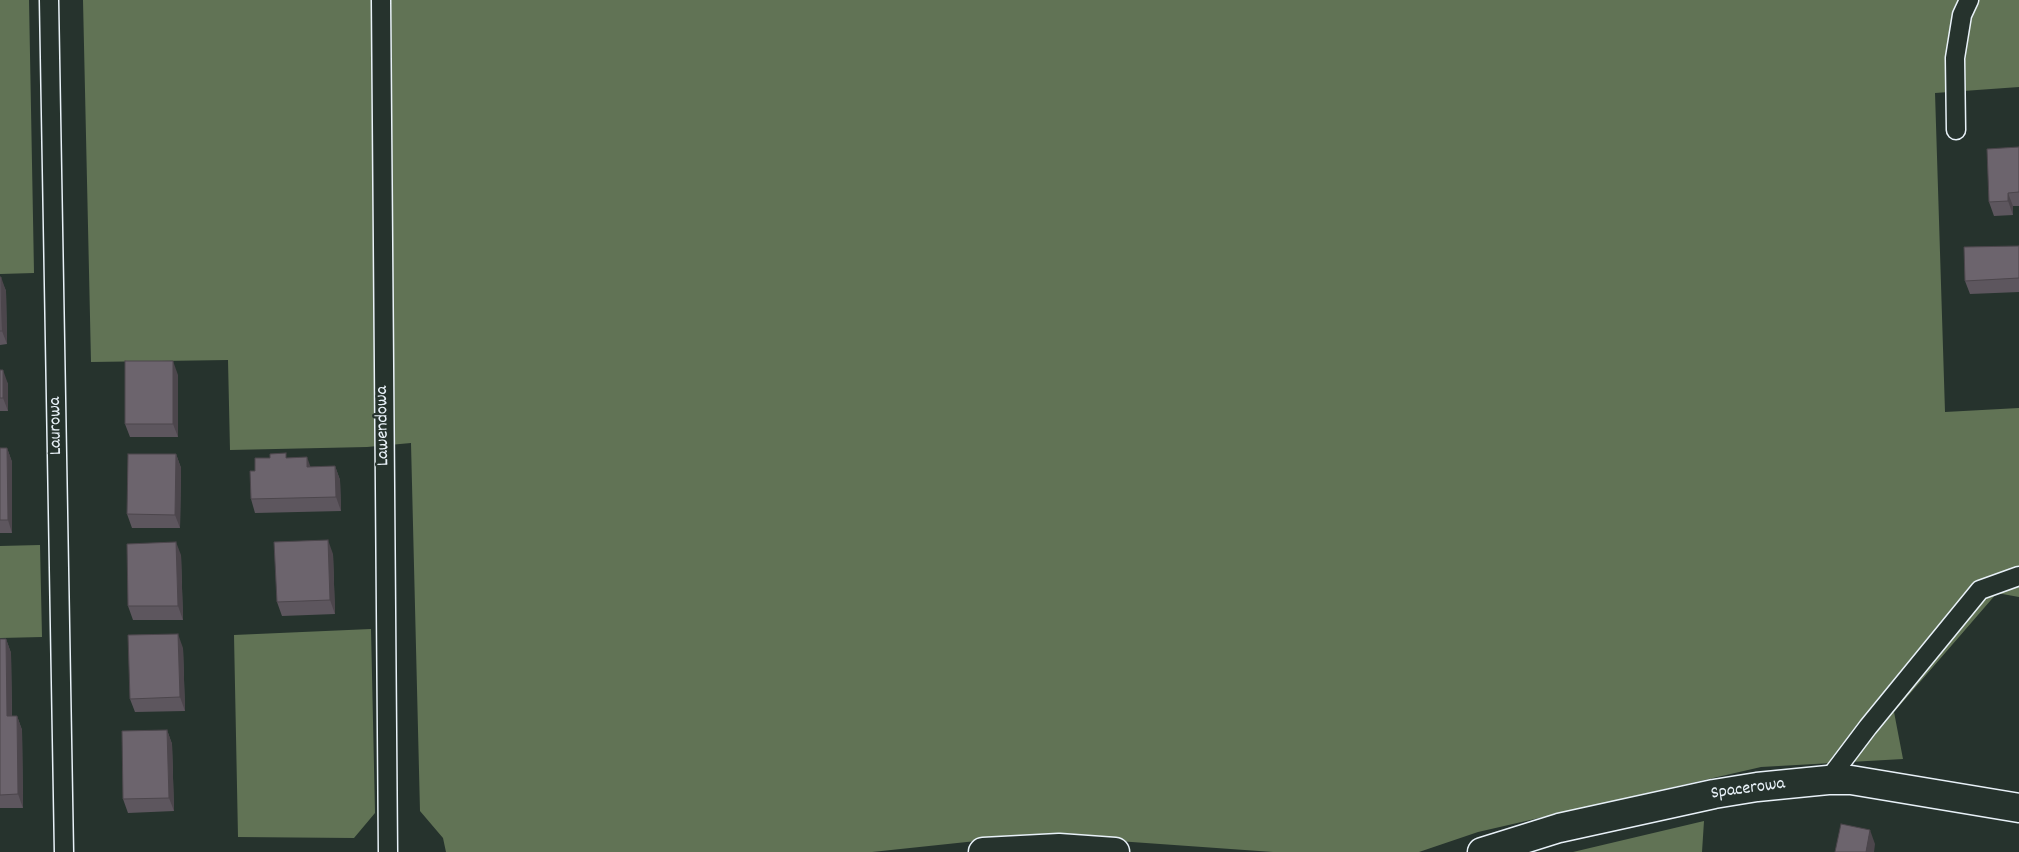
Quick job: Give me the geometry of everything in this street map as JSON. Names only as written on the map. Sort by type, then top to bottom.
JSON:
[{"type":"street","name":"Spacerowa","points":[[1482,852],[1560,828],[1714,794],[1757,786],[1828,780],[1851,780],[2019,808]]},
{"type":"street","points":[[983,852],[1039,848],[1115,852]]},
{"type":"lane","name":"Laurowa","points":[[49,0],[64,852]]},
{"type":"lane","name":"Lawendowa","points":[[381,0],[388,852]]},
{"type":"lane","points":[[1956,130],[1955,58],[1962,16],[1969,0]]},
{"type":"lane","points":[[1828,780],[1868,727],[1980,590],[2019,576]]},
{"type":"green space","points":[[0,0],[29,0],[34,273],[0,274]]},
{"type":"green space","points":[[83,0],[2019,0],[2019,87],[1935,93],[1945,412],[2019,408],[2019,597],[1997,593],[1894,712],[1903,759],[1761,767],[1478,832],[1419,852],[1273,852],[1033,835],[872,852],[446,852],[443,838],[420,811],[411,443],[367,447],[230,450],[228,360],[91,362]]},
{"type":"green space","points":[[40,545],[42,637],[0,638],[0,546]]},
{"type":"green space","points":[[371,629],[375,813],[354,838],[238,837],[234,635]]},
{"type":"green space","points":[[1704,821],[1702,852],[1573,852]]},
{"type":"building","points":[[2019,147],[2019,192],[2008,193],[2008,201],[1989,202],[1987,149]]},
{"type":"building","points":[[2019,246],[2019,278],[1965,281],[1964,247]]},
{"type":"building","points":[[1,277],[2,331],[0,331]]},
{"type":"building","points":[[125,361],[173,361],[173,424],[125,424]]},
{"type":"building","points":[[0,370],[3,370],[3,398],[0,398]]},
{"type":"building","points":[[0,448],[7,448],[8,520],[0,520]]},
{"type":"building","points":[[286,453],[286,458],[307,457],[307,467],[335,466],[336,497],[251,499],[250,471],[255,471],[255,458],[270,458],[270,454]]},
{"type":"building","points":[[128,454],[176,454],[175,515],[127,514]]},
{"type":"building","points":[[328,540],[330,600],[277,602],[274,542]]},
{"type":"building","points":[[176,542],[178,606],[128,606],[127,544]]},
{"type":"building","points":[[178,634],[180,697],[130,699],[128,635]]},
{"type":"building","points":[[0,639],[6,639],[7,716],[17,716],[18,794],[0,795]]},
{"type":"building","points":[[167,730],[169,798],[123,799],[122,731]]},
{"type":"building","points":[[1841,824],[1870,830],[1866,852],[1835,852]]}]
